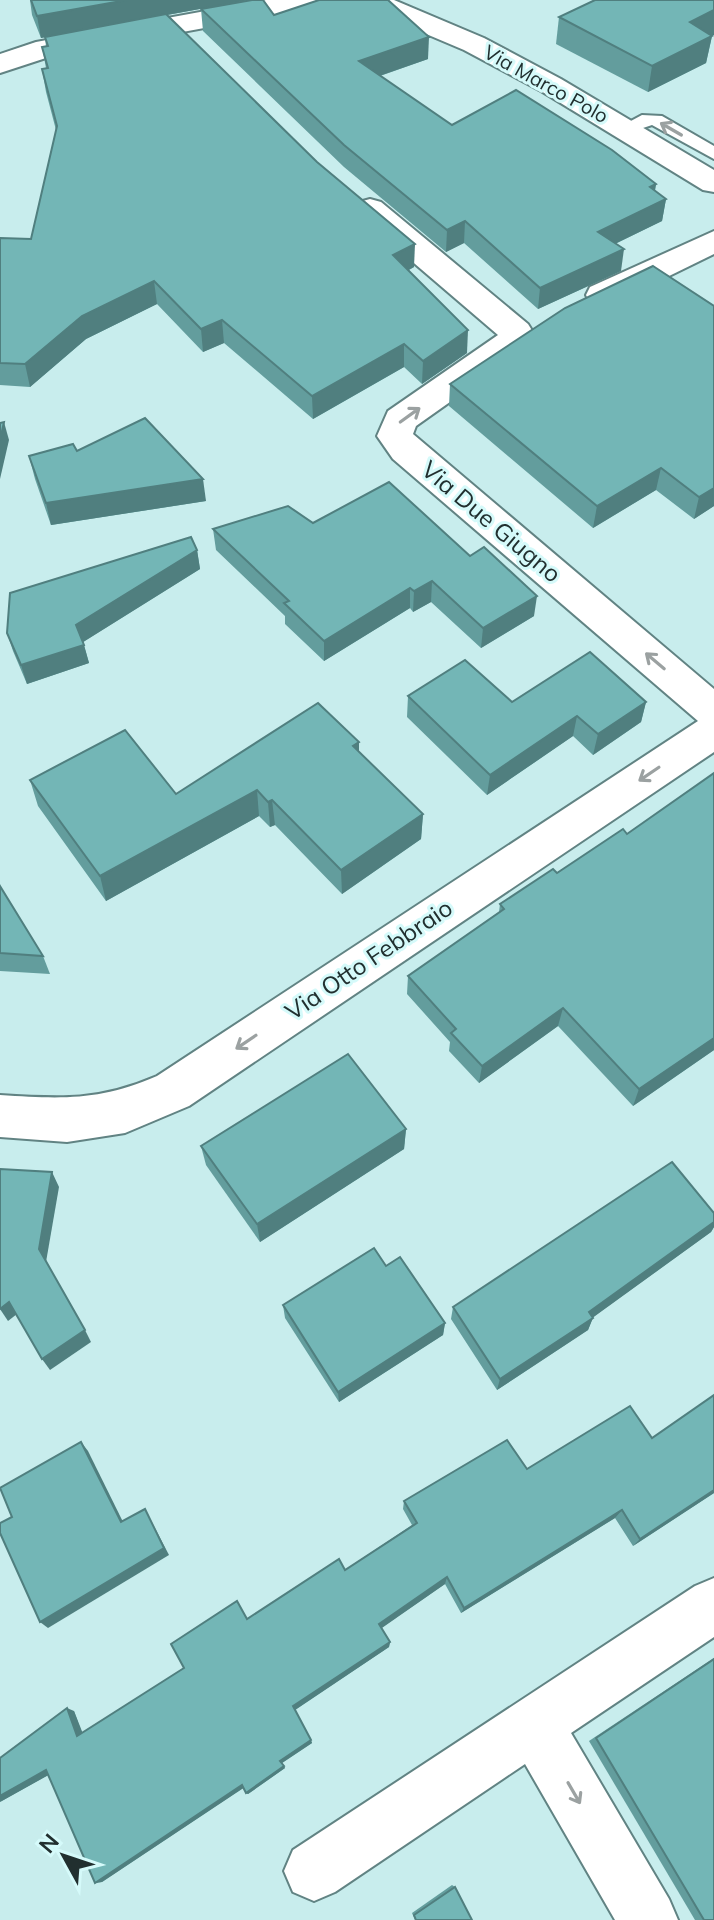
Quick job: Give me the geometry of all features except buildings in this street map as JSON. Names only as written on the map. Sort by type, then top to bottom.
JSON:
[{"type":"street","points":[[0,64],[46,48],[313,0]]},
{"type":"street","name":"Via Marco Polo","points":[[370,0],[474,44],[714,183]]},
{"type":"street","points":[[176,25],[205,55]]},
{"type":"street","points":[[343,186],[546,321]]},
{"type":"street","name":"Via Due Giugno","points":[[704,689],[406,450],[395,436],[400,420],[513,341],[546,321],[714,241]]},
{"type":"street","name":"Via Otto Febbraio","points":[[0,1116],[67,1121],[125,1112],[173,1091],[714,731]]},
{"type":"street","points":[[314,1871],[714,1605]]},
{"type":"street","points":[[535,1726],[648,1920]]},
{"type":"lane","points":[[625,129],[642,120],[656,120],[714,154]]}]
